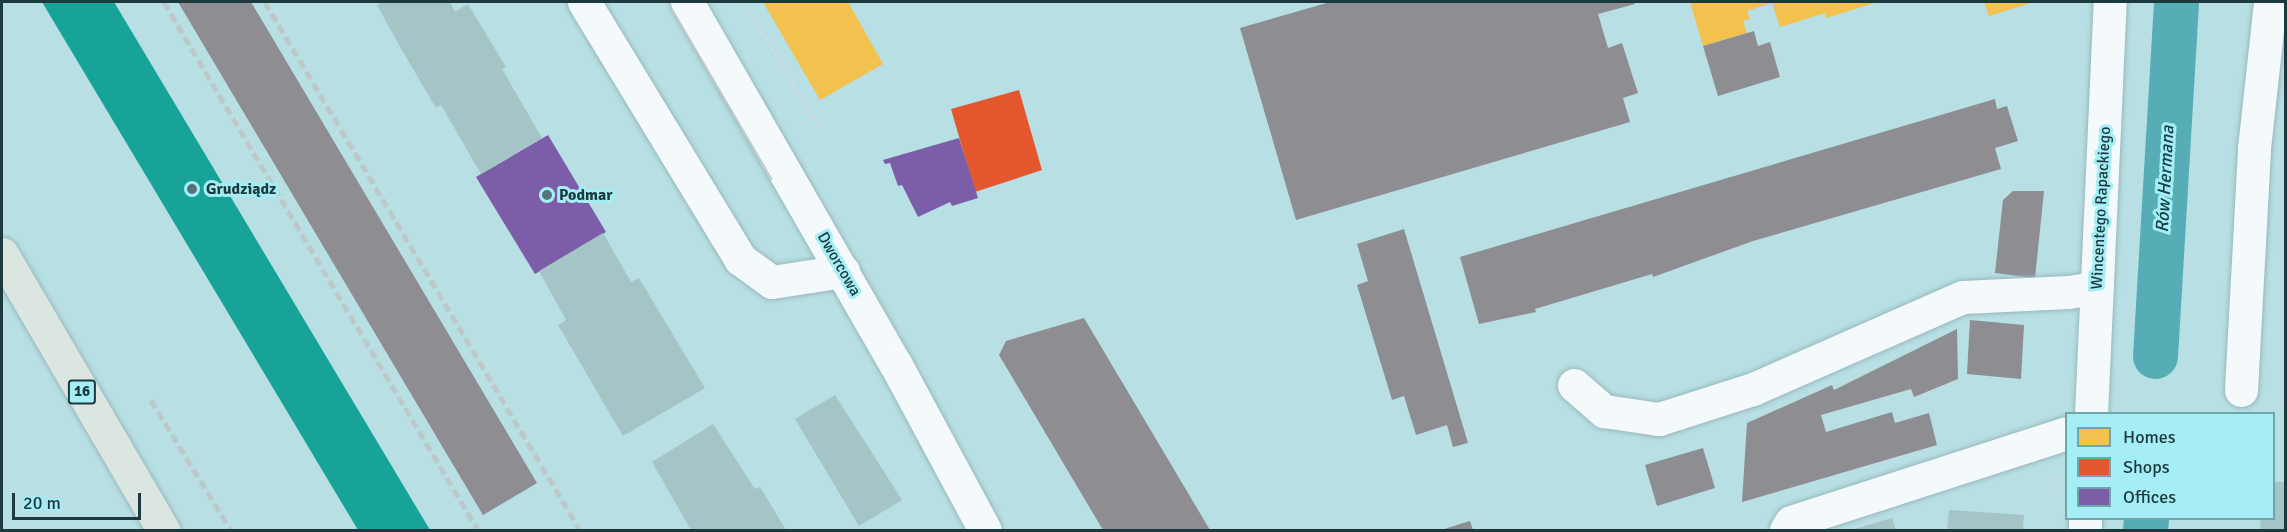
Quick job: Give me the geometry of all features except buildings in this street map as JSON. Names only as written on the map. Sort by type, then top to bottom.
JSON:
[{"type":"main road","name":"16","points":[[2,254],[163,531]]},
{"type":"street","points":[[584,2],[740,259],[772,282],[843,271]]},
{"type":"street","name":"Dworcowa","points":[[687,2],[843,271],[985,531]]},
{"type":"street","name":"Wincentego Rapackiego","points":[[2091,412],[2110,2]]},
{"type":"street","points":[[2241,390],[2254,148],[2270,2]]},
{"type":"street","points":[[1574,385],[1604,411],[1659,419],[1753,389],[1963,297],[2068,292],[2097,288]]},
{"type":"street","points":[[1786,531],[1791,522],[2065,434]]},
{"type":"path","points":[[743,2],[820,127]]},
{"type":"waterway","name":"Rów Hermana","points":[[2155,356],[2176,2]]},
{"type":"waterway","name":"Rów Hermana","points":[[2145,530],[2146,520]]},
{"type":"tram line","points":[[668,2],[772,179]]},
{"type":"railway","points":[[164,2],[478,530]]},
{"type":"railway","points":[[265,2],[580,530]]},
{"type":"railway","points":[[151,400],[231,530]]},
{"type":"place","name":"Grudziądz","points":[[192,189]]},
{"type":"place","name":"Podmar","points":[[547,195]]}]
